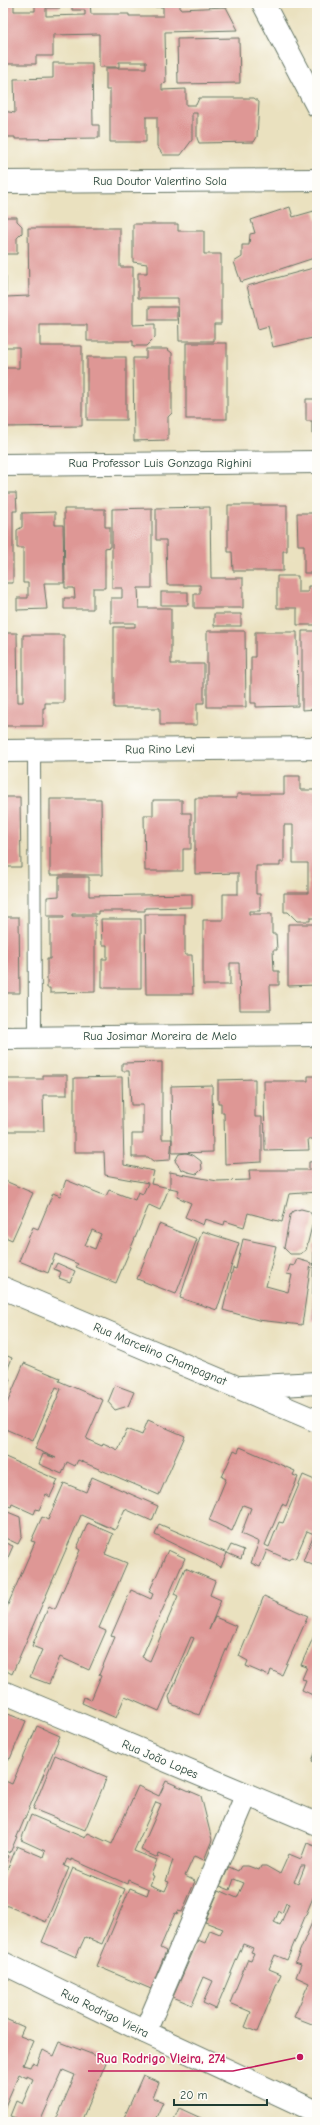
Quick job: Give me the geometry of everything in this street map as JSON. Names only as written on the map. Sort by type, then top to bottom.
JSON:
[{"type":"street","points":[[263,3],[317,106]]},
{"type":"street","name":"Rua Doutor Valentino Sola","points":[[3,182],[317,180]]},
{"type":"street","name":"Rua Professor Luis Gonzaga Righini","points":[[3,465],[317,462]]},
{"type":"street","name":"Rua Rino Levi","points":[[3,751],[317,748]]},
{"type":"street","name":"Rua Josimar Moreira de Melo","points":[[3,1038],[317,1035]]},
{"type":"street","name":"Rua Marcelino Champagnat","points":[[3,1288],[317,1421]]},
{"type":"street","points":[[237,1387],[317,1383]]},
{"type":"street","name":"Rua João Lopes","points":[[3,1692],[246,1796],[317,1824]]},
{"type":"street","points":[[145,2032],[246,1796]]},
{"type":"street","name":"Rua Rodrigo Vieira","points":[[3,1963],[145,2032],[317,2112]]},
{"type":"lane","points":[[34,751],[35,1037]]},
{"type":"building","points":[[3,3],[14,3],[14,11],[35,11],[35,3],[60,3],[60,8],[46,8],[46,16],[85,15],[85,10],[72,10],[72,3],[90,3],[91,14],[129,14],[129,16],[163,16],[163,7],[155,7],[155,3],[180,3],[180,9],[226,7],[238,30],[165,32],[166,83],[162,84],[162,90],[186,89],[186,105],[196,105],[199,98],[254,98],[259,102],[257,137],[254,142],[199,143],[197,138],[197,113],[192,113],[192,140],[181,155],[163,155],[157,146],[157,117],[146,117],[146,142],[110,142],[110,90],[106,90],[106,68],[146,68],[146,62],[119,62],[119,67],[99,67],[99,34],[53,35],[53,56],[36,56],[36,64],[5,64],[5,68],[3,68]]},
{"type":"building","points":[[239,38],[240,83],[178,84],[177,39]]},
{"type":"building","points":[[53,63],[92,63],[93,125],[99,125],[99,138],[15,139],[15,137],[6,137],[6,139],[3,139],[3,111],[15,113],[14,79],[53,78]]},
{"type":"building","points":[[290,207],[293,217],[314,211],[317,220],[317,257],[241,282],[234,262],[242,257],[242,245],[249,245],[250,234],[255,233],[251,220]]},
{"type":"building","points":[[3,217],[17,217],[17,221],[22,226],[22,233],[17,238],[17,254],[3,254]]},
{"type":"building","points":[[133,224],[178,224],[178,231],[204,231],[204,254],[221,254],[221,324],[214,324],[214,341],[179,341],[178,298],[138,298],[138,273],[147,273],[147,264],[133,262]]},
{"type":"building","points":[[28,228],[120,228],[120,267],[133,267],[133,325],[155,324],[155,337],[146,346],[133,346],[133,341],[87,341],[87,325],[40,325],[40,346],[82,346],[82,426],[3,427],[3,368],[19,368],[19,347],[3,347],[3,276],[6,276],[6,297],[29,296]]},
{"type":"building","points":[[317,267],[317,337],[273,347],[268,326],[258,329],[247,286]]},
{"type":"building","points":[[149,307],[177,307],[177,320],[149,320]]},
{"type":"building","points":[[186,343],[227,343],[227,419],[186,419]]},
{"type":"building","points":[[146,349],[167,349],[172,353],[172,413],[168,417],[168,440],[134,441],[133,358],[146,358]]},
{"type":"building","points":[[87,357],[126,357],[126,420],[87,420]]},
{"type":"building","points":[[306,399],[317,399],[317,434],[312,434],[312,421],[306,421]]},
{"type":"building","points":[[3,493],[16,493],[17,511],[13,511],[13,583],[3,583]]},
{"type":"building","points":[[228,505],[287,505],[287,551],[283,551],[283,571],[233,571],[232,552],[228,552]]},
{"type":"building","points":[[210,507],[211,578],[243,578],[243,608],[194,608],[194,594],[200,594],[200,585],[167,585],[166,540],[156,540],[156,508]]},
{"type":"building","points":[[152,508],[152,588],[138,588],[139,608],[171,608],[171,664],[204,664],[204,703],[197,703],[197,725],[160,725],[160,708],[114,708],[114,627],[135,627],[135,623],[111,623],[111,598],[122,598],[122,588],[112,588],[112,509]]},
{"type":"building","points":[[64,509],[105,509],[105,527],[110,527],[110,547],[105,548],[105,588],[93,588],[93,609],[64,609],[64,598],[75,598],[74,588],[65,588]]},
{"type":"building","points":[[55,512],[55,525],[63,525],[64,583],[44,583],[47,609],[17,610],[17,598],[28,598],[28,583],[23,583],[23,548],[17,548],[17,530],[22,527],[22,513]]},
{"type":"building","points":[[297,513],[317,513],[317,573],[304,573],[304,545],[298,545]]},
{"type":"building","points":[[277,576],[298,576],[298,592],[308,592],[308,586],[317,586],[317,625],[297,625],[297,608],[277,608]]},
{"type":"building","points":[[161,592],[188,592],[188,605],[161,605]]},
{"type":"building","points":[[214,614],[241,614],[241,626],[214,626]]},
{"type":"building","points":[[207,631],[245,631],[246,707],[207,707]]},
{"type":"building","points":[[302,631],[317,631],[317,709],[302,710]]},
{"type":"building","points":[[255,632],[297,632],[298,706],[256,707],[256,703],[251,703],[251,657],[255,657]]},
{"type":"building","points":[[3,633],[17,633],[18,702],[23,702],[23,635],[64,635],[64,703],[45,703],[45,708],[43,708],[43,726],[3,726]]},
{"type":"building","points":[[284,776],[300,776],[300,790],[317,790],[317,918],[310,918],[310,921],[297,921],[288,912],[284,912],[284,893],[308,893],[308,863],[293,863],[293,825],[284,825],[284,862],[280,862],[280,866],[256,866],[256,894],[260,894],[260,911],[249,911],[249,914],[272,914],[272,934],[276,934],[277,950],[273,950],[274,971],[279,971],[279,985],[270,985],[271,1010],[240,1010],[239,963],[230,963],[230,985],[203,985],[203,920],[223,920],[223,894],[238,894],[238,873],[195,874],[195,798],[237,798],[237,794],[284,794]]},
{"type":"building","points":[[3,797],[20,797],[21,867],[3,867]]},
{"type":"building","points":[[50,799],[101,799],[102,875],[50,875]]},
{"type":"building","points":[[153,800],[182,800],[182,813],[191,813],[191,849],[183,849],[183,871],[145,871],[144,815],[153,815]]},
{"type":"building","points":[[59,877],[89,877],[89,896],[192,894],[192,907],[145,908],[145,911],[98,911],[98,914],[72,914],[72,916],[95,916],[95,992],[50,993],[50,988],[47,988],[47,959],[50,959],[50,918],[64,918],[64,916],[47,916],[47,897],[59,896]]},
{"type":"building","points":[[145,914],[185,914],[185,955],[192,955],[193,994],[146,994]]},
{"type":"building","points":[[3,917],[19,917],[20,993],[3,993]]},
{"type":"building","points":[[101,919],[141,919],[141,988],[102,988],[102,959],[107,959],[107,945],[102,945]]},
{"type":"building","points":[[288,924],[317,924],[317,985],[288,986]]},
{"type":"building","points":[[162,1062],[162,1139],[172,1139],[170,1160],[153,1161],[148,1157],[132,1157],[132,1134],[143,1134],[143,1105],[131,1105],[129,1071],[122,1071],[122,1063]]},
{"type":"building","points":[[43,1075],[67,1075],[67,1095],[43,1095],[44,1131],[3,1131],[3,1079],[43,1079]]},
{"type":"building","points":[[308,1076],[317,1076],[317,1139],[308,1139],[309,1150],[265,1151],[264,1081],[308,1081]]},
{"type":"building","points":[[122,1077],[124,1165],[154,1171],[151,1184],[169,1188],[160,1210],[149,1205],[116,1283],[76,1267],[78,1264],[55,1254],[48,1273],[19,1261],[33,1227],[38,1229],[53,1193],[60,1196],[66,1180],[106,1196],[109,1190],[135,1200],[138,1192],[143,1194],[148,1183],[105,1175],[104,1152],[74,1152],[74,1078]],"holes":[[[92,1230],[101,1234],[95,1249],[85,1245]]]},
{"type":"building","points":[[255,1079],[255,1117],[262,1117],[262,1162],[225,1164],[224,1112],[221,1112],[221,1103],[218,1103],[218,1080]]},
{"type":"building","points":[[212,1085],[213,1152],[172,1153],[171,1086]]},
{"type":"building","points":[[186,1153],[193,1155],[201,1161],[202,1169],[197,1174],[181,1169],[175,1161],[179,1154]]},
{"type":"building","points":[[317,1161],[317,1192],[289,1194],[282,1222],[248,1213],[244,1227],[225,1221],[224,1225],[205,1219],[203,1225],[185,1217],[191,1203],[177,1197],[179,1190],[170,1188],[170,1172],[217,1181],[250,1180],[249,1170],[309,1170],[309,1162]]},
{"type":"building","points":[[3,1180],[33,1193],[12,1240],[3,1236]]},
{"type":"building","points":[[301,1209],[309,1211],[314,1218],[306,1250],[300,1254],[290,1254],[284,1248],[290,1215],[293,1211]]},
{"type":"building","points":[[159,1224],[197,1239],[176,1294],[137,1279]]},
{"type":"building","points":[[202,1231],[239,1243],[217,1310],[180,1298]]},
{"type":"building","points":[[243,1239],[276,1246],[266,1286],[288,1292],[292,1275],[287,1274],[290,1265],[294,1266],[297,1259],[311,1263],[302,1325],[258,1320],[223,1310],[233,1268],[236,1269]]},
{"type":"building","points":[[314,1244],[317,1244],[317,1321],[312,1321]]},
{"type":"building","points":[[57,1263],[75,1271],[70,1282],[59,1278],[61,1272],[54,1269]]},
{"type":"building","points":[[3,1354],[12,1358],[5,1376],[11,1379],[4,1394]]},
{"type":"building","points":[[24,1363],[60,1378],[59,1381],[103,1400],[86,1439],[102,1446],[103,1443],[118,1450],[127,1429],[142,1435],[148,1420],[185,1436],[159,1495],[78,1460],[75,1466],[67,1462],[62,1474],[39,1464],[43,1454],[56,1458],[35,1449],[61,1389],[56,1387],[33,1441],[3,1428],[3,1413]]},
{"type":"building","points":[[115,1385],[134,1392],[128,1406],[115,1410],[108,1402]]},
{"type":"building","points":[[240,1447],[295,1471],[293,1475],[298,1477],[286,1506],[282,1504],[265,1545],[269,1547],[279,1522],[283,1523],[303,1475],[317,1481],[317,1567],[303,1561],[314,1534],[307,1531],[295,1559],[291,1557],[289,1560],[267,1550],[260,1567],[251,1563],[259,1542],[241,1534],[251,1508],[243,1505],[232,1531],[209,1520],[226,1479],[222,1477],[234,1450],[238,1452]]},
{"type":"building","points":[[3,1456],[58,1480],[50,1497],[46,1494],[39,1510],[36,1509],[34,1514],[12,1504],[11,1507],[3,1504]]},
{"type":"building","points":[[92,1477],[158,1506],[152,1521],[125,1509],[115,1530],[81,1515],[12,1674],[3,1669],[3,1616],[35,1542],[31,1541],[42,1517],[48,1520],[64,1483],[86,1492]]},
{"type":"building","points":[[3,1510],[20,1517],[22,1536],[18,1544],[3,1537]]},
{"type":"building","points":[[88,1523],[113,1534],[105,1554],[127,1563],[99,1628],[106,1631],[89,1670],[60,1657],[49,1684],[30,1677],[42,1650],[32,1646],[49,1606],[55,1609],[80,1550],[77,1548]]},
{"type":"building","points":[[159,1524],[227,1553],[221,1567],[155,1535]]},
{"type":"building","points":[[3,1542],[13,1546],[3,1569]]},
{"type":"building","points":[[231,1545],[244,1550],[241,1559],[227,1553]]},
{"type":"building","points":[[168,1550],[185,1558],[142,1657],[150,1661],[178,1596],[174,1594],[185,1568],[215,1581],[210,1595],[221,1600],[209,1630],[215,1617],[236,1626],[199,1715],[171,1704],[169,1697],[194,1638],[191,1637],[159,1711],[125,1696],[116,1718],[82,1703],[84,1697],[91,1700],[101,1676],[99,1675],[115,1637],[111,1636],[131,1590],[151,1599],[153,1594],[149,1592]]},
{"type":"building","points":[[264,1596],[308,1616],[282,1675],[271,1670],[269,1676],[246,1666],[248,1661],[239,1656]]},
{"type":"building","points":[[317,1629],[317,1697],[302,1690],[306,1680],[302,1679],[307,1667],[301,1665]]},
{"type":"building","points":[[3,1712],[26,1721],[10,1759],[4,1757],[3,1760]]},
{"type":"building","points":[[37,1726],[60,1736],[10,1853],[3,1850],[3,1780],[12,1784]]},
{"type":"building","points":[[317,1748],[317,1763],[312,1761]]},
{"type":"building","points":[[55,1755],[107,1777],[85,1830],[33,1809]]},
{"type":"building","points":[[166,1781],[201,1796],[212,1840],[204,1860],[194,1856],[185,1876],[195,1881],[182,1912],[178,1911],[177,1914],[175,1913],[160,1948],[166,1951],[151,1989],[97,1966],[130,1888],[147,1895],[149,1889],[128,1880],[127,1884],[71,1859],[71,1861],[67,1859],[64,1866],[69,1868],[46,1922],[3,1904],[3,1880],[17,1846],[43,1857],[45,1851],[21,1840],[31,1815],[85,1838],[88,1833],[112,1844],[138,1786],[159,1796]],"holes":[[[156,1802],[161,1804],[141,1850],[158,1858],[159,1854],[173,1860],[166,1881],[169,1882],[165,1891],[150,1885],[154,1876],[151,1875],[157,1860],[134,1851]]]},
{"type":"building","points":[[307,1843],[317,1847],[317,1888],[287,1960],[275,1955],[269,1969],[281,1974],[257,2032],[245,2027],[251,2012],[230,2003],[248,1959],[251,1960],[254,1953],[251,1952],[253,1948],[243,1944],[216,2009],[203,2003],[213,1981],[204,1977],[192,2005],[173,1997],[198,1940],[205,1943],[210,1930],[220,1934],[223,1929],[205,1922],[219,1890],[237,1898],[244,1883],[234,1879],[230,1890],[220,1886],[229,1867],[238,1871],[241,1866],[248,1866],[259,1870],[261,1866],[266,1866],[280,1874],[289,1854],[301,1859]],"holes":[[[301,1866],[305,1866],[298,1884],[294,1882]],[[286,1903],[289,1904],[280,1925],[274,1922],[279,1911],[282,1913]]]},
{"type":"building","points":[[3,1854],[9,1856],[3,1869]]},
{"type":"building","points":[[73,1868],[125,1889],[102,1944],[85,1937],[76,1957],[42,1942]]},
{"type":"building","points":[[317,1911],[317,2026],[294,2017],[309,1983],[296,1977],[301,1964],[295,1962]]},
{"type":"building","points":[[3,2018],[24,2027],[20,2036],[33,2041],[23,2065],[30,2067],[32,2063],[37,2065],[43,2050],[54,2056],[60,2042],[107,2060],[81,2122],[56,2120],[75,2075],[63,2070],[40,2122],[15,2122],[16,2118],[10,2116],[16,2101],[22,2104],[33,2079],[27,2076],[27,2078],[19,2074],[3,2111]]},
{"type":"building","points":[[143,2075],[159,2082],[153,2098],[163,2102],[155,2120],[153,2119],[152,2122],[122,2122]]},
{"type":"building","points":[[179,2108],[203,2119],[201,2122],[173,2122]]},
{"type":"place","name":"Rua Rodrigo Vieira, 274","points":[[300,2057]]}]
